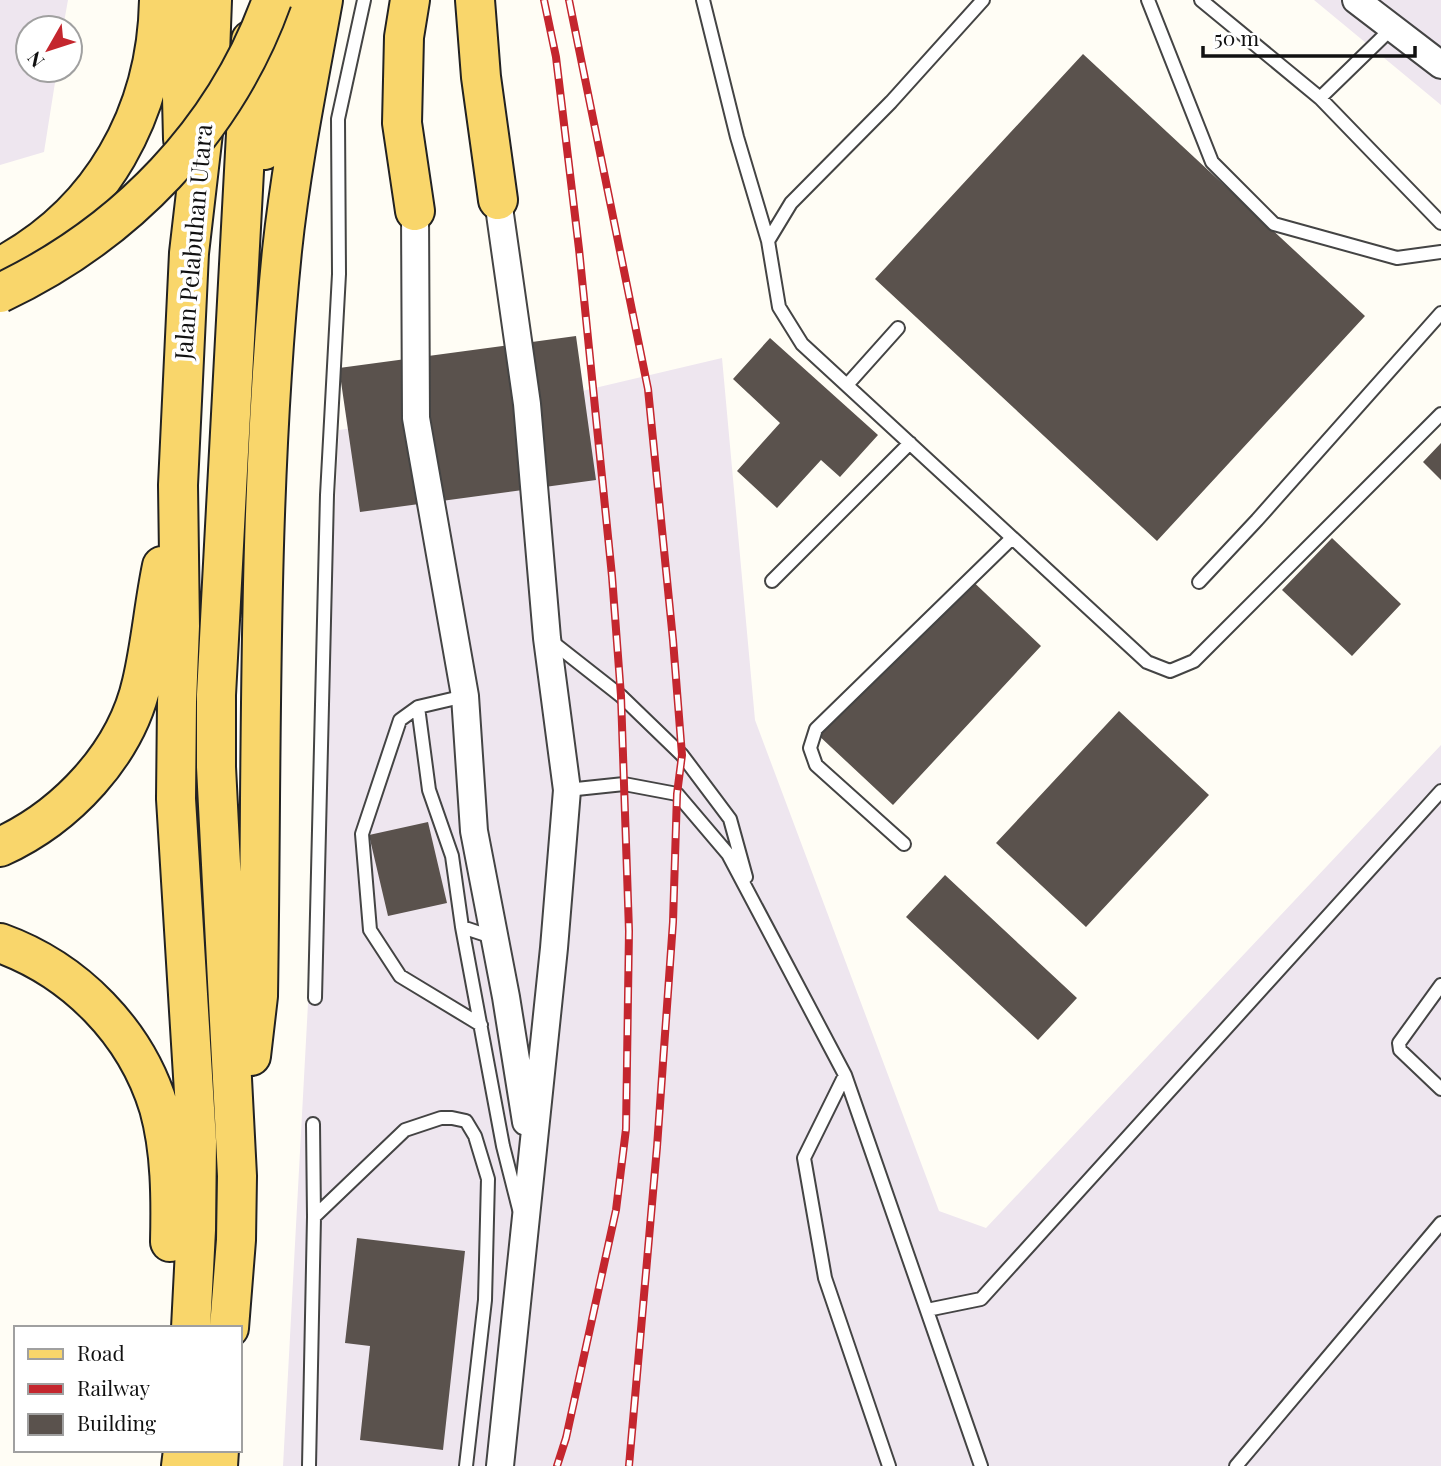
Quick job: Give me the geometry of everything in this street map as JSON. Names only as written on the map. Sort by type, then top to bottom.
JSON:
[{"type":"main road","points":[[0,267],[55,229],[92,192],[110,169],[133,127],[150,76],[158,36],[159,0]]},
{"type":"main road","points":[[180,0],[180,80],[189,253]]},
{"type":"main road","name":"Jalan Pelabuhan Utara","points":[[178,485],[189,253],[209,81],[212,0]]},
{"type":"main road","points":[[229,1326],[236,1240],[237,1176],[216,767],[216,707],[253,0]]},
{"type":"main road","points":[[0,293],[29,279],[88,242],[123,215],[172,167],[196,139],[231,89],[250,53],[272,0]]},
{"type":"main road","points":[[237,306],[246,241],[278,85],[289,0]]},
{"type":"main road","points":[[237,1176],[258,996],[266,491],[276,313],[291,178],[323,0]]},
{"type":"main road","points":[[410,0],[404,37],[402,123],[415,211]]},
{"type":"main road","points":[[475,0],[481,77],[498,200]]},
{"type":"main road","points":[[0,847],[31,830],[71,799],[121,738],[142,684],[156,593],[178,485]]},
{"type":"main road","points":[[178,485],[180,626],[176,799],[197,1141],[191,1326]]},
{"type":"main road","points":[[0,943],[68,978],[88,996],[121,1034],[136,1055],[149,1081],[159,1110],[169,1169],[167,1326]]},
{"type":"street","points":[[1356,0],[1439,61]]},
{"type":"street","points":[[498,200],[527,404],[547,638],[567,790],[554,948],[500,1466]]},
{"type":"street","points":[[415,211],[416,418],[465,696],[474,831],[495,938],[531,1155]]},
{"type":"lane","points":[[315,998],[327,495],[339,274],[338,119],[363,0]]},
{"type":"lane","points":[[704,0],[737,137],[768,241],[779,307],[802,344],[1147,663],[1170,671],[1194,661],[1441,414]]},
{"type":"lane","points":[[768,241],[791,203],[891,102],[983,0]]},
{"type":"lane","points":[[1148,0],[1212,162],[1274,224],[1397,258],[1441,252]]},
{"type":"lane","points":[[1201,0],[1320,98],[1441,223]]},
{"type":"lane","points":[[1320,98],[1392,28]]},
{"type":"lane","points":[[1199,582],[1441,313]]},
{"type":"lane","points":[[846,385],[898,328]]},
{"type":"lane","points":[[772,582],[910,443]]},
{"type":"lane","points":[[904,844],[816,765],[810,748],[816,729],[1011,539]]},
{"type":"lane","points":[[547,638],[621,696],[682,755],[730,819],[754,904]]},
{"type":"lane","points":[[465,696],[418,707],[400,720],[362,834],[370,930],[400,976],[481,1025]]},
{"type":"lane","points":[[418,707],[429,790],[452,856],[462,927],[503,1146],[524,1230]]},
{"type":"lane","points":[[567,790],[624,784],[677,794],[728,854],[845,1075],[981,1466]]},
{"type":"lane","points":[[927,1310],[981,1299],[1441,790]]},
{"type":"lane","points":[[462,927],[495,938]]},
{"type":"lane","points":[[1441,985],[1399,1043],[1400,1050],[1441,1089]]},
{"type":"lane","points":[[845,1075],[804,1158],[825,1278],[889,1466]]},
{"type":"lane","points":[[314,1217],[405,1130],[441,1118],[466,1121],[475,1136],[488,1179],[485,1300],[466,1466]]},
{"type":"lane","points":[[309,1466],[313,1124]]},
{"type":"lane","points":[[1236,1466],[1441,1223]]},
{"type":"shaded area","points":[[0,0],[68,0],[66,14],[14,14],[14,84],[55,84],[44,152],[0,165]]},
{"type":"shaded area","points":[[1314,0],[1441,0],[1441,105]]},
{"type":"shaded area","points":[[722,358],[755,720],[939,1211],[986,1228],[1441,745],[1441,1466],[283,1466],[339,430],[527,404]]},
{"type":"building","points":[[1083,54],[1365,316],[1157,541],[875,279]]},
{"type":"building","points":[[576,336],[596,480],[360,512],[339,368]]},
{"type":"building","points":[[770,338],[878,435],[840,477],[821,460],[777,508],[737,471],[780,423],[733,379]]},
{"type":"building","points":[[1441,443],[1441,480],[1423,462]]},
{"type":"building","points":[[1332,538],[1401,604],[1352,656],[1282,590]]},
{"type":"building","points":[[965,574],[1041,646],[893,805],[816,733]]},
{"type":"building","points":[[1119,711],[1209,795],[1086,927],[996,843]]},
{"type":"building","points":[[428,822],[447,903],[388,916],[369,835]]},
{"type":"building","points":[[945,875],[1077,998],[1038,1040],[906,917]]},
{"type":"building","points":[[357,1238],[465,1251],[443,1450],[360,1440],[370,1346],[345,1343]]},
{"type":"railway","points":[[544,0],[556,57],[579,249],[612,576],[621,696],[629,931],[626,1129],[616,1210],[566,1438],[557,1466]]},
{"type":"railway","points":[[569,0],[648,389],[682,755],[677,794],[673,922],[657,1147],[629,1466]]}]
